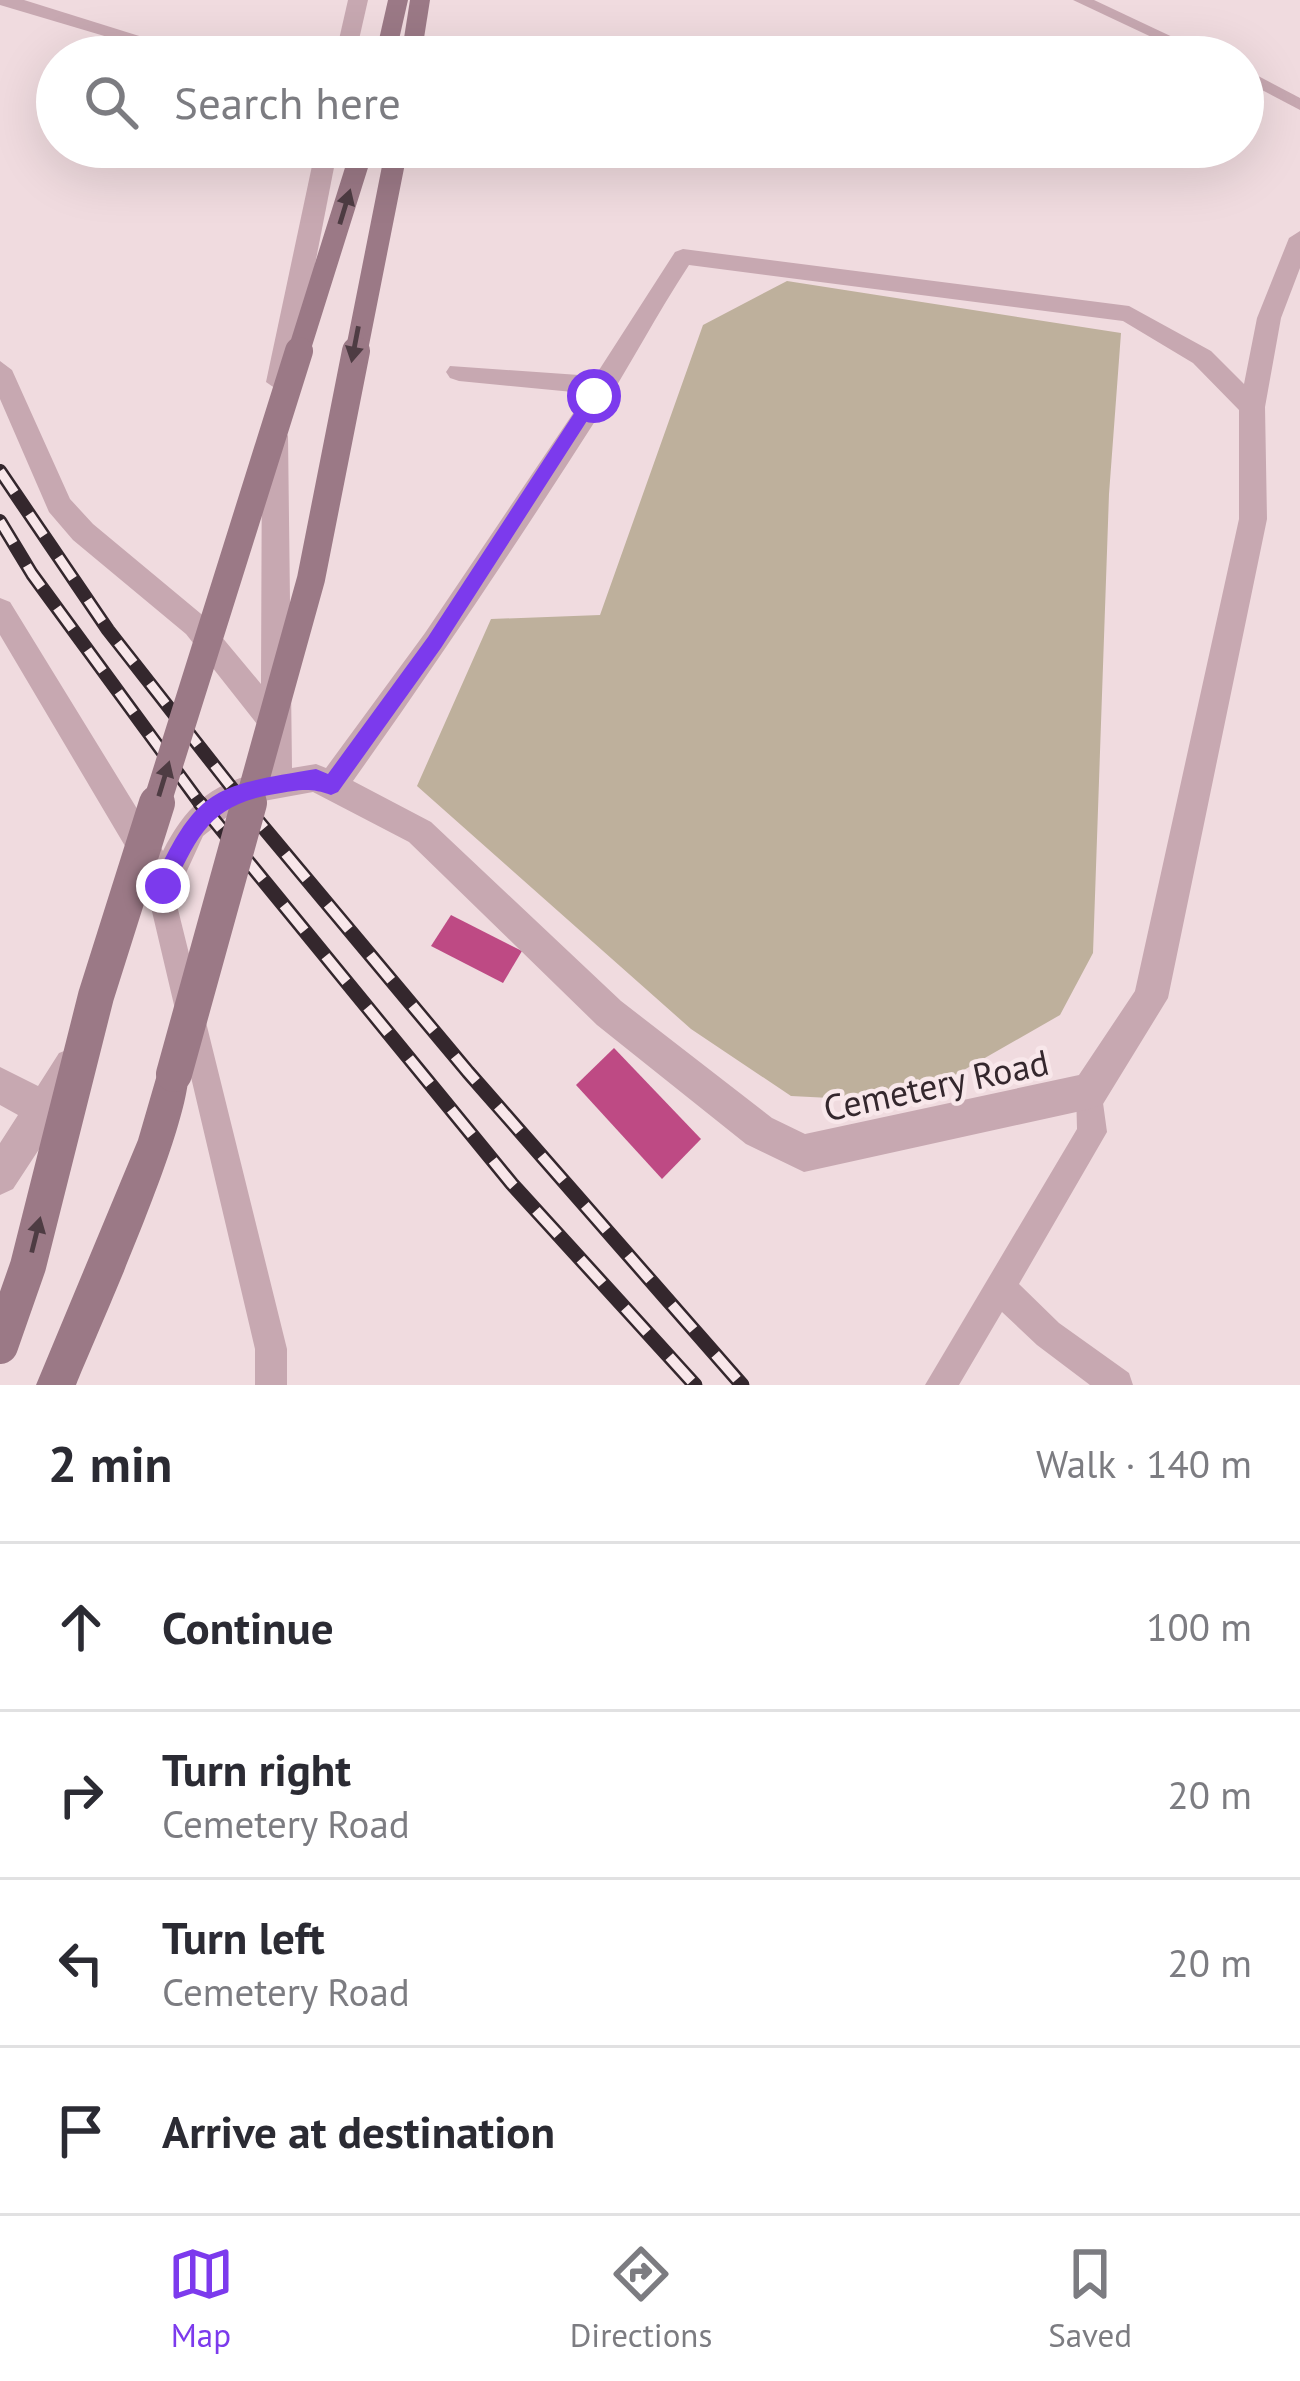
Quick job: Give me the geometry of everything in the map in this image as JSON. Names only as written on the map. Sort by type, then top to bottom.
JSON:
[{"type":"street","points":[[3,0],[125,36]]},
{"type":"street","points":[[350,36],[358,0]]},
{"type":"street","points":[[390,36],[398,0]]},
{"type":"street","points":[[414,36],[420,0]]},
{"type":"street","points":[[277,785],[275,425],[280,378],[323,168]]},
{"type":"street","points":[[0,1346],[28,1266],[96,996],[356,168]]},
{"type":"street","points":[[56,1385],[156,1140],[209,949],[311,579],[393,168]]},
{"type":"street","name":"Cemetery Road","points":[[0,1176],[110,1004],[133,892],[158,873],[192,826],[234,792],[316,778],[420,832],[610,1013],[758,1131],[805,1153],[1090,1091],[1151,998],[1253,519],[1252,407],[1268,318],[1300,238]]},
{"type":"street","points":[[331,786],[435,642],[683,257],[1129,314],[1202,357],[1252,407]]},
{"type":"street","points":[[0,370],[59,505],[83,532],[196,626],[276,724]]},
{"type":"street","points":[[460,372],[579,384],[594,396]]},
{"type":"street","points":[[0,610],[158,873]]},
{"type":"street","points":[[0,1085],[44,1109]]},
{"type":"lane","points":[[1081,0],[1161,36]]},
{"type":"lane","points":[[1264,85],[1300,105]]},
{"type":"lane","points":[[158,873],[272,1348],[271,1385]]},
{"type":"lane","points":[[941,1385],[1092,1132],[1090,1091]]},
{"type":"lane","points":[[1000,1287],[1048,1334],[1117,1385]]},
{"type":"shaded area","points":[[787,281],[1121,333],[1109,494],[1093,953],[1060,1015],[908,1102],[791,1096],[691,1029],[417,786],[491,619],[600,615],[703,325]]},
{"type":"building","points":[[451,915],[522,951],[503,983],[431,946]]},
{"type":"building","points":[[614,1048],[701,1139],[662,1179],[576,1085]]},
{"type":"railway","points":[[0,471],[108,630],[246,806]]},
{"type":"railway","points":[[0,521],[32,574],[202,806]]},
{"type":"railway","points":[[200,803],[512,1184],[695,1385]]},
{"type":"railway","points":[[243,803],[468,1072],[742,1385]]},
{"type":"route","points":[[163,886],[192,826],[234,792],[316,778],[331,786],[435,642],[594,396]]}]
